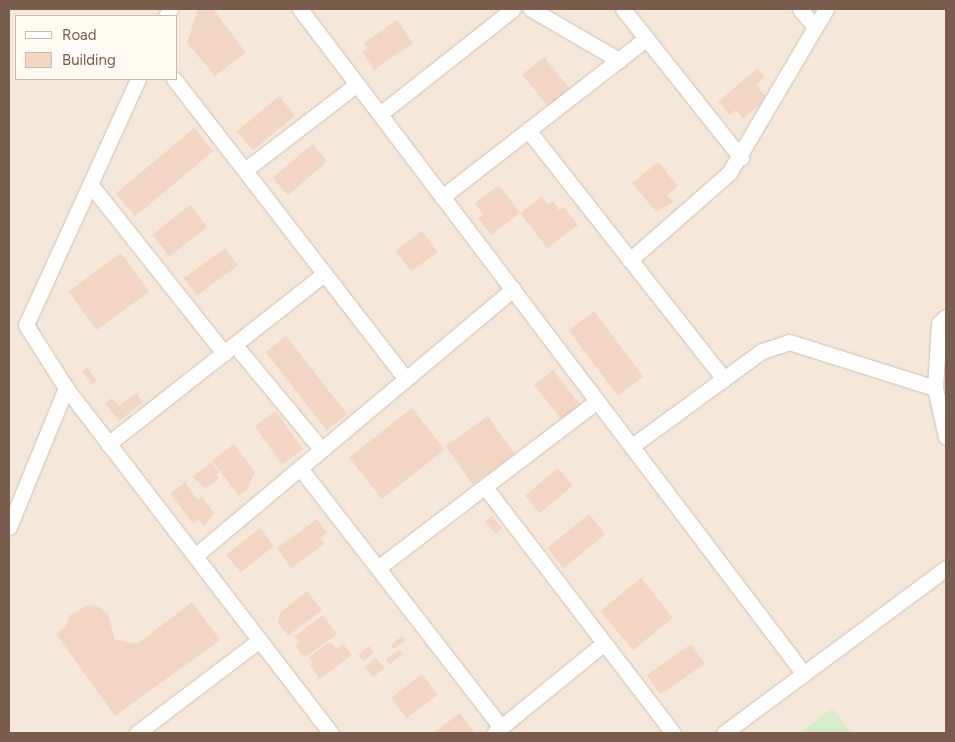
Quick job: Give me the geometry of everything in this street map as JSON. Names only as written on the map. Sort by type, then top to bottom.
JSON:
[{"type":"street","points":[[300,9],[804,674]]},
{"type":"street","points":[[380,114],[513,9]]},
{"type":"street","points":[[531,9],[619,60]]},
{"type":"street","points":[[623,9],[741,158]]},
{"type":"street","points":[[800,9],[815,27]]},
{"type":"street","points":[[630,260],[729,173],[741,158],[826,9]]},
{"type":"street","points":[[442,197],[646,39]]},
{"type":"street","points":[[138,80],[26,325],[66,388],[196,555],[258,641],[331,733]]},
{"type":"street","points":[[175,80],[406,379]]},
{"type":"street","points":[[245,170],[357,84]]},
{"type":"street","points":[[528,130],[724,379]]},
{"type":"street","points":[[90,184],[230,349],[322,450]]},
{"type":"street","points":[[108,444],[324,274]]},
{"type":"street","points":[[196,555],[513,289]]},
{"type":"street","points":[[946,317],[939,323],[935,388],[946,437]]},
{"type":"street","points":[[632,446],[762,352],[789,342],[935,388]]},
{"type":"street","points":[[9,527],[66,388]]},
{"type":"street","points":[[379,567],[597,401]]},
{"type":"street","points":[[300,468],[379,567],[497,730],[604,643]]},
{"type":"street","points":[[485,487],[672,733]]},
{"type":"street","points":[[724,733],[946,568]]},
{"type":"street","points":[[137,733],[258,641]]},
{"type":"shaded area","points":[[9,9],[946,9],[946,733],[9,733]]},
{"type":"green space","points":[[832,708],[852,733],[799,733]]},
{"type":"building","points":[[201,9],[213,9],[246,53],[215,76],[187,43],[197,12]]},
{"type":"building","points":[[397,20],[413,43],[374,70],[362,52],[368,48],[364,43]]},
{"type":"building","points":[[544,57],[571,90],[549,108],[522,75]]},
{"type":"building","points":[[757,68],[765,77],[756,85],[767,98],[743,119],[736,110],[730,115],[718,102]]},
{"type":"building","points":[[279,96],[295,115],[253,151],[237,131]]},
{"type":"building","points":[[194,128],[213,151],[135,217],[116,194]]},
{"type":"building","points":[[312,144],[327,161],[288,195],[273,178]]},
{"type":"building","points":[[658,162],[678,186],[667,195],[673,202],[656,212],[632,183]]},
{"type":"building","points":[[499,185],[520,213],[491,235],[478,218],[483,214],[475,203]]},
{"type":"building","points":[[542,196],[548,205],[553,201],[559,210],[564,207],[578,225],[547,248],[520,213]]},
{"type":"building","points":[[190,205],[207,227],[169,257],[152,235]]},
{"type":"building","points":[[422,231],[438,252],[411,272],[396,251]]},
{"type":"building","points":[[225,248],[238,266],[197,296],[184,278]]},
{"type":"building","points":[[121,253],[149,292],[97,330],[68,291]]},
{"type":"building","points":[[594,311],[643,376],[618,396],[568,330]]},
{"type":"building","points":[[286,336],[347,414],[326,430],[266,352]]},
{"type":"building","points":[[87,368],[97,381],[92,384],[82,372]]},
{"type":"building","points":[[553,370],[582,407],[563,422],[534,385]]},
{"type":"building","points":[[136,393],[143,402],[119,421],[105,404],[112,398],[119,406]]},
{"type":"building","points":[[412,408],[445,450],[382,499],[349,457]]},
{"type":"building","points":[[276,411],[303,450],[282,464],[255,426]]},
{"type":"building","points":[[488,416],[515,455],[472,484],[445,446]]},
{"type":"building","points":[[234,444],[255,472],[247,490],[239,496],[212,461]]},
{"type":"building","points":[[211,462],[219,472],[216,475],[219,478],[206,489],[192,477]]},
{"type":"building","points":[[558,468],[573,486],[540,513],[525,496]]},
{"type":"building","points":[[185,482],[198,500],[202,497],[214,513],[204,526],[199,520],[193,524],[170,493]]},
{"type":"building","points":[[589,514],[605,534],[563,568],[547,548]]},
{"type":"building","points":[[492,516],[502,528],[495,534],[485,522]]},
{"type":"building","points":[[317,519],[327,533],[320,538],[324,544],[291,568],[277,548]]},
{"type":"building","points":[[260,528],[274,546],[240,573],[226,554]]},
{"type":"building","points":[[641,578],[673,618],[633,650],[601,611]]},
{"type":"building","points":[[307,591],[322,610],[288,636],[278,623],[280,613]]},
{"type":"building","points":[[192,602],[220,640],[115,716],[56,634],[65,627],[70,615],[88,605],[98,606],[108,614],[115,640],[137,644]]},
{"type":"building","points":[[323,615],[337,634],[307,656],[301,654],[295,645],[299,642],[295,636]]},
{"type":"building","points":[[402,636],[406,640],[394,649],[391,645]]},
{"type":"building","points":[[330,642],[336,649],[343,644],[352,655],[320,679],[310,665],[313,662],[309,657]]},
{"type":"building","points":[[691,644],[705,664],[661,695],[647,675]]},
{"type":"building","points":[[369,646],[374,652],[363,661],[358,655]]},
{"type":"building","points":[[399,649],[403,654],[390,664],[386,660]]},
{"type":"building","points":[[376,658],[384,668],[373,677],[365,667]]},
{"type":"building","points":[[422,674],[438,695],[407,718],[391,697]]},
{"type":"building","points":[[460,713],[475,733],[433,733]]}]
